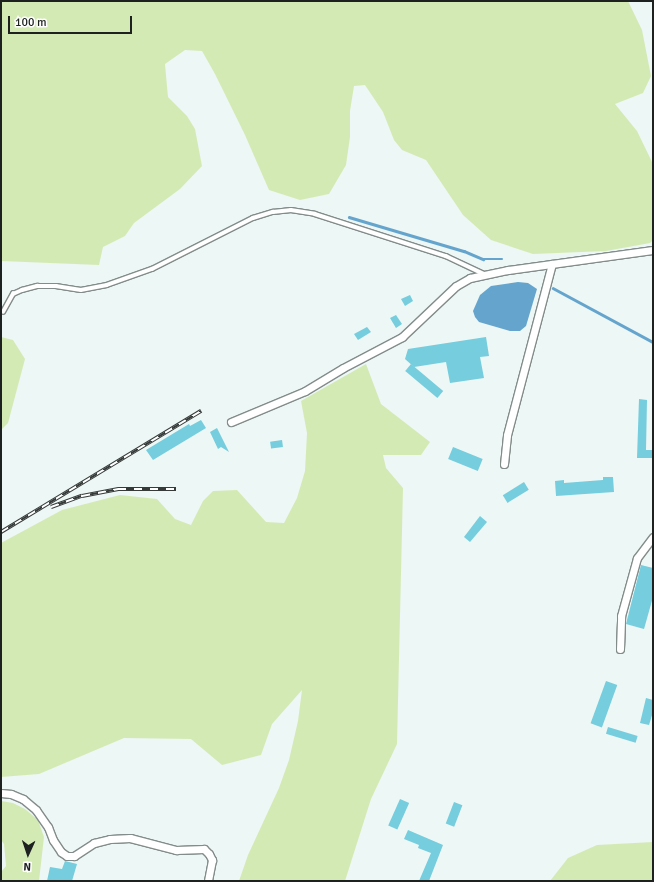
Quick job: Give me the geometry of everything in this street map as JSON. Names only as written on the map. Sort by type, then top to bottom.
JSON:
[{"type":"street","points":[[232,422],[305,391],[343,368],[402,336],[456,286],[470,278],[485,274],[653,250]]},
{"type":"street","points":[[504,464],[507,435],[552,264]]},
{"type":"street","points":[[620,649],[622,616],[637,558],[653,537]]},
{"type":"street","points":[[1,793],[11,794],[23,799],[36,810],[48,827],[53,840],[61,852],[67,856],[74,856],[94,842],[110,839],[130,838],[176,850],[204,849],[212,860],[208,881]]},
{"type":"lane","points":[[3,312],[13,294],[22,290],[37,286],[56,286],[81,290],[107,285],[152,269],[253,218],[273,212],[291,210],[315,214],[446,256],[485,274]]},
{"type":"green space","points":[[1,1],[628,1],[642,30],[651,76],[643,93],[615,104],[637,131],[653,164],[653,240],[650,243],[606,251],[533,254],[491,240],[463,215],[426,160],[402,150],[394,140],[383,112],[365,85],[354,86],[350,111],[350,137],[346,165],[329,194],[300,200],[269,190],[245,135],[202,51],[185,50],[165,64],[168,97],[187,116],[195,129],[202,166],[180,189],[134,223],[125,236],[103,247],[99,265],[1,261]]},
{"type":"green space","points":[[1,337],[13,340],[25,359],[8,423],[1,430]]},
{"type":"green space","points":[[366,364],[381,404],[430,442],[421,455],[383,455],[386,468],[403,488],[397,744],[371,799],[345,881],[239,881],[248,855],[279,788],[289,760],[298,721],[302,690],[272,724],[261,755],[222,765],[191,739],[124,738],[39,774],[1,777],[1,543],[62,510],[120,495],[157,499],[175,519],[191,525],[203,501],[213,491],[237,490],[266,522],[284,523],[297,498],[305,471],[307,433],[301,401]]},
{"type":"green space","points":[[1,801],[13,803],[25,809],[38,820],[44,837],[39,881],[1,881],[1,872],[6,866],[4,844],[1,840]]},
{"type":"green space","points":[[653,842],[653,881],[550,881],[568,858],[597,845]]},
{"type":"water","points":[[518,282],[528,283],[537,289],[526,326],[520,331],[510,331],[479,322],[473,311],[480,295],[491,286]]},
{"type":"building","points":[[410,295],[413,301],[405,306],[401,299]]},
{"type":"building","points":[[396,315],[402,324],[396,328],[390,318]]},
{"type":"building","points":[[367,327],[371,332],[358,340],[354,334]]},
{"type":"building","points":[[486,337],[489,356],[480,357],[484,378],[450,383],[446,362],[414,367],[405,359],[408,349]]},
{"type":"building","points":[[411,364],[443,391],[437,398],[405,371]]},
{"type":"building","points":[[639,399],[647,400],[646,450],[653,450],[653,458],[637,458]]},
{"type":"building","points":[[201,420],[206,428],[153,460],[146,450],[189,424],[190,426]]},
{"type":"building","points":[[217,428],[229,452],[221,447],[218,449],[210,432]]},
{"type":"building","points":[[282,440],[283,447],[271,449],[270,442]]},
{"type":"building","points":[[453,447],[483,459],[478,471],[448,459]]},
{"type":"building","points":[[603,477],[613,477],[614,492],[556,496],[555,481],[564,480],[564,483],[603,480]]},
{"type":"building","points":[[524,482],[529,490],[508,503],[503,495]]},
{"type":"building","points":[[480,516],[487,522],[470,542],[464,537]]},
{"type":"building","points":[[641,565],[653,568],[653,597],[644,629],[626,624]]},
{"type":"building","points":[[606,681],[617,685],[602,727],[591,723]]},
{"type":"building","points":[[646,698],[653,700],[653,712],[649,725],[640,723]]},
{"type":"building","points":[[608,727],[638,736],[636,743],[606,734]]},
{"type":"building","points":[[400,799],[409,803],[397,830],[388,825]]},
{"type":"building","points":[[454,802],[462,805],[454,827],[446,823]]},
{"type":"building","points":[[408,830],[443,845],[429,881],[419,881],[431,853],[418,848],[419,845],[404,839]]},
{"type":"building","points":[[65,861],[77,864],[72,881],[47,881],[50,867],[62,869]]},
{"type":"waterway","points":[[349,217],[464,251],[483,259],[502,259]]},
{"type":"waterway","points":[[553,288],[653,342]]},
{"type":"railway","points":[[1,532],[201,411]]},
{"type":"railway","points":[[51,507],[82,496],[118,489],[176,489]]}]
